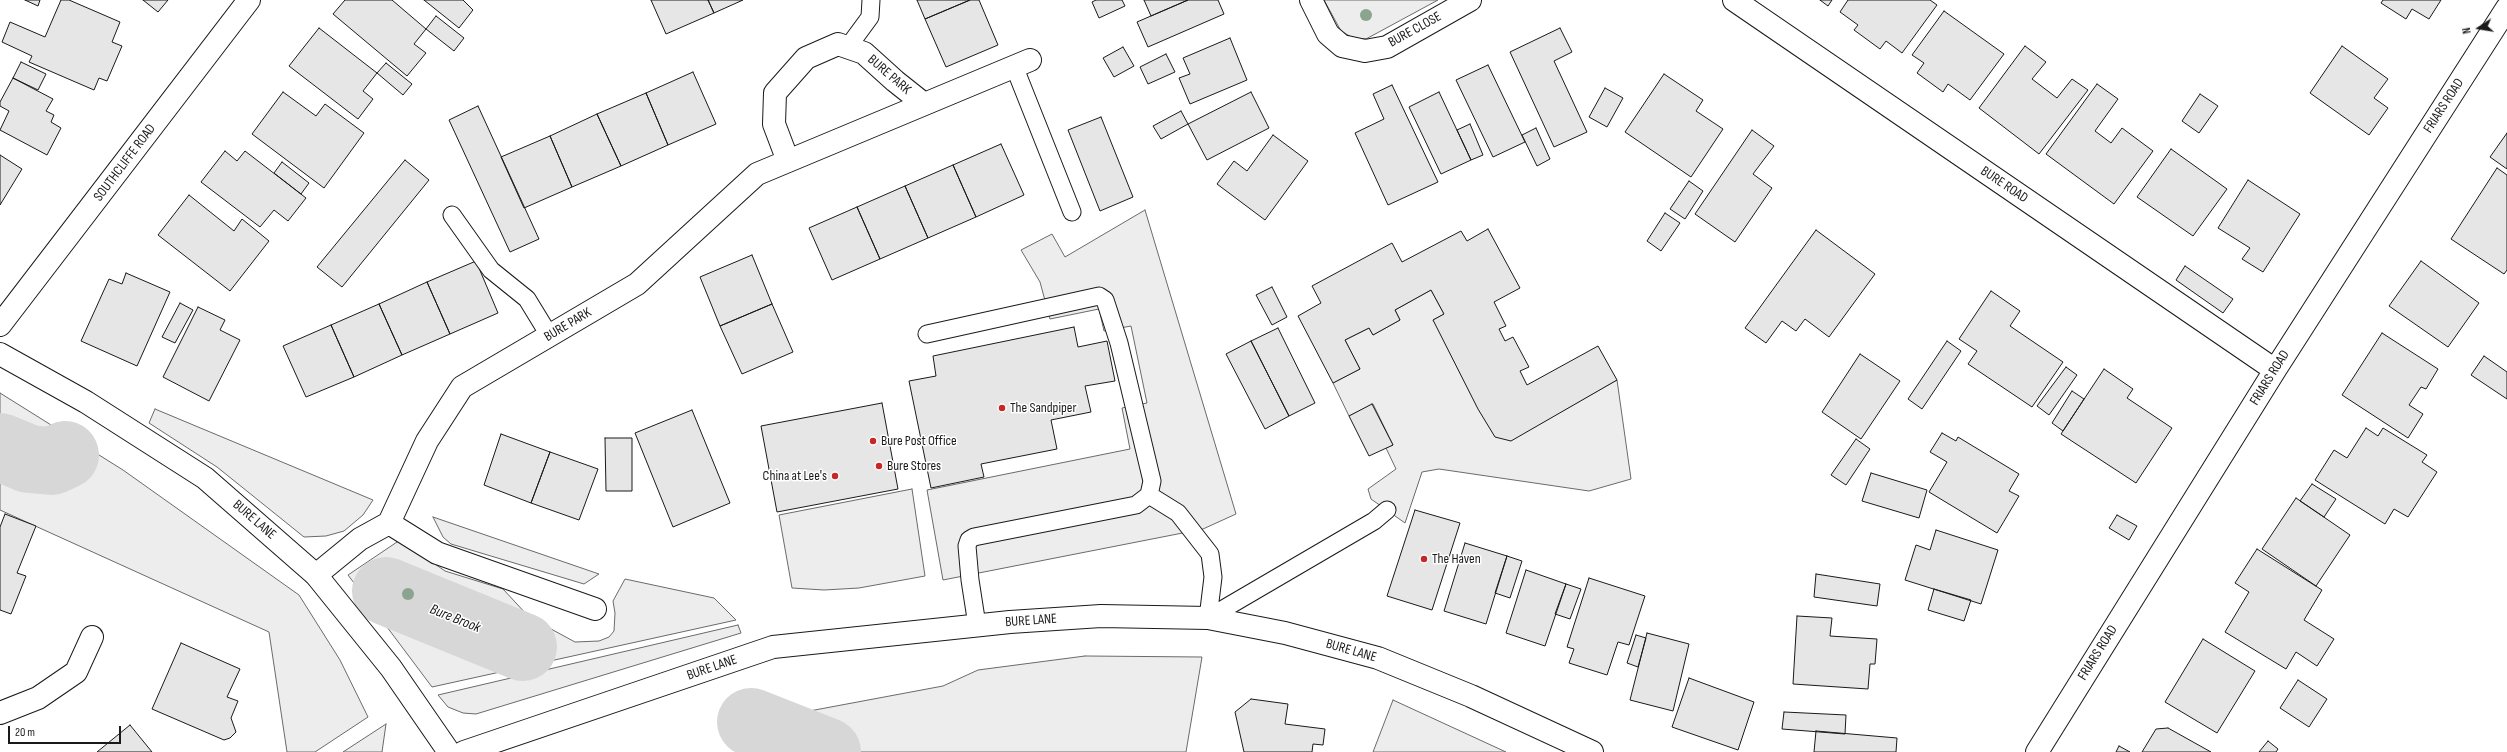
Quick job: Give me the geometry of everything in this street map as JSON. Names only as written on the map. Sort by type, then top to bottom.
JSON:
[{"type":"street","name":"SOUTHCLIFFE ROAD","points":[[0,325],[249,0]]},
{"type":"street","name":"BURE CLOSE","points":[[1311,0],[1328,34],[1342,46],[1365,51],[1387,47],[1470,0]]},
{"type":"street","name":"BURE ROAD","points":[[1734,0],[2275,370]]},
{"type":"street","name":"FRIARS ROAD","points":[[2037,752],[2275,370],[2507,8]]},
{"type":"street","name":"BURE PARK","points":[[788,160],[774,124],[775,93],[806,58],[838,44],[864,53],[895,81],[924,104]]},
{"type":"street","name":"BURE PARK","points":[[389,523],[427,441],[462,388],[636,284],[757,174],[1022,63]]},
{"type":"street","name":"BURE LANE","points":[[0,354],[86,402],[206,478],[316,574],[391,668],[449,752]]},
{"type":"street","points":[[316,574],[360,539],[389,523],[437,553],[595,609]]},
{"type":"street","name":"BURE LANE","points":[[464,752],[773,647],[978,625],[1101,616],[1208,618],[1285,633],[1378,658],[1471,696],[1592,752]]},
{"type":"street","points":[[0,712],[38,698],[76,672],[92,637]]},
{"type":"lane","points":[[848,48],[870,17],[871,0]]},
{"type":"lane","points":[[1022,63],[1072,212]]},
{"type":"lane","points":[[452,215],[491,270],[527,299],[549,335]]},
{"type":"lane","points":[[927,334],[1099,296],[1105,300],[1119,343],[1152,481],[1149,495],[1136,505],[974,537],[969,540],[967,546],[970,580],[978,625]]},
{"type":"lane","points":[[1149,495],[1178,513],[1210,554],[1213,577],[1208,618]]},
{"type":"lane","points":[[1208,618],[1374,521],[1387,510]]},
{"type":"shaded area","points":[[1324,0],[1438,0],[1366,39],[1353,38],[1341,31]]},
{"type":"shaded area","points":[[1145,210],[1236,514],[1203,529],[943,580],[927,490],[1130,449],[1122,408],[1147,403],[1131,326],[1104,331],[1099,309],[1050,319],[1040,282],[1021,250],[1052,234],[1065,257]]},
{"type":"shaded area","points":[[1431,290],[1444,314],[1433,320],[1511,440],[1617,380],[1631,479],[1589,491],[1439,469],[1422,472],[1405,523],[1371,499],[1368,489],[1396,469],[1386,448],[1393,445],[1373,404],[1349,416],[1333,383],[1360,369],[1345,340],[1369,328],[1373,335],[1400,320],[1395,310]]},
{"type":"shaded area","points":[[0,393],[123,470],[299,595],[340,660],[368,717],[315,752],[287,752],[269,632],[0,510]]},
{"type":"shaded area","points":[[155,409],[373,500],[363,515],[344,531],[326,536],[304,537],[217,467],[149,423]]},
{"type":"shaded area","points":[[912,489],[925,576],[859,588],[824,590],[792,588],[779,515]]},
{"type":"shaded area","points":[[433,517],[599,574],[584,584],[451,544],[443,537]]},
{"type":"shaded area","points":[[400,540],[445,571],[503,589],[529,617],[575,642],[599,641],[609,637],[614,631],[615,613],[613,601],[625,579],[714,598],[736,620],[432,687],[348,575]]},
{"type":"shaded area","points":[[738,625],[741,633],[476,714],[463,713],[448,707],[438,695]]},
{"type":"shaded area","points":[[1085,656],[1202,657],[1186,752],[837,752],[789,725],[788,715],[943,686],[978,670]]},
{"type":"shaded area","points":[[1393,700],[1506,752],[1373,752]]},
{"type":"shaded area","points":[[386,724],[382,752],[343,752]]},
{"type":"building","points":[[25,0],[40,0],[38,6]]},
{"type":"building","points":[[61,0],[69,0],[120,22],[112,42],[122,46],[107,81],[99,78],[94,90],[29,62],[32,56],[2,42],[10,22],[45,37]]},
{"type":"building","points":[[143,0],[168,0],[158,12]]},
{"type":"building","points":[[345,0],[392,0],[426,29],[414,44],[426,53],[407,76],[333,14]]},
{"type":"building","points":[[424,0],[463,0],[473,10],[459,28]]},
{"type":"building","points":[[651,0],[708,0],[714,13],[666,34]]},
{"type":"building","points":[[708,0],[743,0],[714,13]]},
{"type":"building","points":[[917,0],[970,0],[925,19]]},
{"type":"building","points":[[970,0],[979,0],[998,45],[946,67],[925,19]]},
{"type":"building","points":[[1096,0],[1122,0],[1125,6],[1099,18],[1092,2]]},
{"type":"building","points":[[1144,0],[1188,0],[1151,16]]},
{"type":"building","points":[[1188,0],[1218,0],[1224,14],[1148,47],[1137,22]]},
{"type":"building","points":[[1820,0],[1832,0],[1828,6]]},
{"type":"building","points":[[1848,0],[1930,0],[1937,5],[1902,53],[1886,41],[1880,49],[1854,30],[1858,25],[1840,12]]},
{"type":"building","points":[[2383,0],[2441,0],[2429,19],[2412,9],[2406,19],[2381,3]]},
{"type":"building","points":[[1944,11],[2004,54],[1970,100],[1948,84],[1943,92],[1917,73],[1924,63],[1912,55]]},
{"type":"building","points":[[436,16],[464,38],[454,51],[426,29]]},
{"type":"building","points":[[319,28],[377,73],[363,91],[373,99],[358,119],[289,66]]},
{"type":"building","points":[[1560,28],[1572,52],[1554,61],[1587,132],[1554,147],[1510,52]]},
{"type":"building","points":[[1230,38],[1247,80],[1190,104],[1179,78],[1190,74],[1183,58]]},
{"type":"building","points":[[2025,46],[2046,62],[2032,79],[2057,98],[2072,79],[2088,90],[2039,154],[1979,108]]},
{"type":"building","points":[[2342,46],[2388,79],[2374,98],[2388,108],[2369,135],[2310,93]]},
{"type":"building","points":[[1123,47],[1134,66],[1114,77],[1103,58]]},
{"type":"building","points":[[1166,54],[1175,72],[1148,84],[1140,67]]},
{"type":"building","points":[[21,62],[46,74],[38,90],[13,78]]},
{"type":"building","points":[[386,63],[412,84],[403,95],[377,73]]},
{"type":"building","points":[[1488,65],[1525,142],[1493,157],[1456,80]]},
{"type":"building","points":[[693,72],[716,124],[668,145],[646,93]]},
{"type":"building","points":[[1664,74],[1703,100],[1696,111],[1723,129],[1691,177],[1625,132]]},
{"type":"building","points":[[13,78],[53,99],[46,111],[54,115],[51,122],[61,128],[47,155],[0,130],[9,111],[0,106],[0,102]]},
{"type":"building","points":[[2097,84],[2118,99],[2095,131],[2111,143],[2122,128],[2153,151],[2114,204],[2046,154]]},
{"type":"building","points":[[1392,85],[1438,182],[1388,205],[1355,133],[1384,119],[1373,94]]},
{"type":"building","points":[[1605,88],[1623,98],[1607,127],[1589,117]]},
{"type":"building","points":[[283,92],[316,116],[325,104],[364,133],[324,188],[252,134]]},
{"type":"building","points":[[1251,92],[1269,128],[1207,160],[1188,124]]},
{"type":"building","points":[[1439,92],[1471,160],[1441,174],[1409,107]]},
{"type":"building","points":[[646,93],[668,145],[621,166],[597,114]]},
{"type":"building","points":[[2200,94],[2218,106],[2199,133],[2182,121]]},
{"type":"building","points":[[478,106],[539,239],[510,252],[449,120]]},
{"type":"building","points":[[1181,111],[1188,124],[1161,139],[1153,126]]},
{"type":"building","points":[[597,114],[621,166],[572,187],[550,136]]},
{"type":"building","points":[[1101,117],[1133,197],[1100,211],[1068,130]]},
{"type":"building","points":[[1470,124],[1483,155],[1471,160],[1457,130]]},
{"type":"building","points":[[1536,128],[1550,159],[1537,166],[1522,135]]},
{"type":"building","points":[[1752,130],[1774,146],[1753,174],[1772,188],[1735,242],[1695,214]]},
{"type":"building","points":[[2507,133],[2507,169],[2490,157]]},
{"type":"building","points":[[1273,135],[1308,161],[1265,220],[1217,184],[1234,161],[1247,171]]},
{"type":"building","points":[[550,136],[572,187],[524,208],[501,157]]},
{"type":"building","points":[[1001,144],[1024,195],[976,217],[953,165]]},
{"type":"building","points":[[2171,149],[2227,189],[2193,236],[2137,197]]},
{"type":"building","points":[[225,151],[237,161],[245,151],[306,198],[288,221],[274,210],[260,227],[201,182]]},
{"type":"building","points":[[0,155],[22,169],[0,205]]},
{"type":"building","points":[[405,160],[429,180],[342,287],[317,267]]},
{"type":"building","points":[[282,162],[309,183],[301,194],[274,173]]},
{"type":"building","points":[[953,165],[976,217],[928,238],[905,186]]},
{"type":"building","points":[[2497,168],[2507,175],[2507,270],[2504,274],[2451,239]]},
{"type":"building","points":[[2248,180],[2300,214],[2263,272],[2242,259],[2250,248],[2218,228]]},
{"type":"building","points":[[1689,181],[1703,191],[1685,219],[1670,209]]},
{"type":"building","points":[[905,186],[928,238],[880,259],[857,207]]},
{"type":"building","points":[[189,195],[234,231],[242,219],[269,241],[230,291],[158,235]]},
{"type":"building","points":[[857,207],[880,259],[832,280],[809,228]]},
{"type":"building","points":[[1665,213],[1680,223],[1661,251],[1647,241]]},
{"type":"building","points":[[1488,229],[1520,288],[1494,302],[1506,326],[1499,329],[1505,341],[1513,337],[1529,367],[1520,371],[1527,385],[1598,346],[1617,380],[1511,441],[1495,437],[1478,409],[1433,320],[1444,314],[1431,290],[1395,310],[1400,320],[1373,335],[1369,328],[1345,340],[1360,369],[1333,383],[1298,316],[1321,303],[1312,286],[1392,243],[1402,262],[1461,231],[1467,241]]},
{"type":"building","points":[[1816,230],[1875,274],[1829,337],[1805,319],[1796,331],[1782,321],[1766,343],[1745,328]]},
{"type":"building","points":[[752,255],[772,304],[720,326],[700,277]]},
{"type":"building","points":[[476,261],[498,313],[450,334],[427,282]]},
{"type":"building","points":[[2421,261],[2479,303],[2448,347],[2389,306]]},
{"type":"building","points":[[2185,266],[2233,299],[2223,313],[2176,280]]},
{"type":"building","points":[[126,273],[170,292],[137,366],[81,341],[109,279],[122,284]]},
{"type":"building","points":[[427,282],[450,334],[402,355],[379,304]]},
{"type":"building","points":[[1272,287],[1287,317],[1272,325],[1256,295]]},
{"type":"building","points":[[1991,291],[2020,311],[2010,326],[2063,362],[2032,407],[1968,364],[1977,351],[1959,339]]},
{"type":"building","points":[[180,303],[193,310],[175,343],[162,337]]},
{"type":"building","points":[[379,304],[402,355],[354,377],[331,325]]},
{"type":"building","points":[[772,304],[793,352],[742,374],[720,326]]},
{"type":"building","points":[[198,307],[225,320],[220,330],[240,340],[209,401],[163,377]]},
{"type":"building","points":[[331,325],[354,377],[306,397],[283,346]]},
{"type":"building","name":"The Sandpiper","points":[[1074,327],[1078,347],[1107,341],[1115,381],[1085,386],[1091,412],[1051,420],[1057,449],[981,464],[984,477],[931,488],[909,381],[936,376],[933,356]]},
{"type":"building","points":[[1278,328],[1315,403],[1289,416],[1251,341]]},
{"type":"building","points":[[2382,333],[2438,369],[2426,389],[2421,387],[2409,405],[2423,414],[2408,438],[2342,395]]},
{"type":"building","points":[[1251,341],[1289,416],[1265,429],[1226,354]]},
{"type":"building","points":[[1947,341],[1961,351],[1922,409],[1908,399]]},
{"type":"building","points":[[1860,354],[1900,381],[1861,439],[1822,412]]},
{"type":"building","points":[[2484,356],[2507,372],[2507,399],[2471,375]]},
{"type":"building","points":[[2066,367],[2077,375],[2049,415],[2037,406]]},
{"type":"building","points":[[2104,369],[2133,389],[2127,398],[2172,428],[2136,483],[2061,434]]},
{"type":"building","points":[[2072,391],[2084,399],[2063,431],[2052,423]]},
{"type":"building","points":[[882,403],[898,489],[777,512],[761,426]]},
{"type":"building","points":[[1372,404],[1393,445],[1369,456],[1349,416]]},
{"type":"building","points":[[692,410],[730,503],[673,527],[635,433]]},
{"type":"building","points":[[2366,428],[2378,436],[2383,428],[2427,455],[2422,462],[2437,472],[2408,517],[2394,509],[2385,524],[2315,480],[2334,450],[2347,458]]},
{"type":"building","points":[[1942,433],[1956,441],[1958,437],[2019,474],[2009,491],[2019,496],[1997,533],[1929,492],[1947,462],[1930,452]]},
{"type":"building","points":[[501,434],[550,452],[531,503],[484,485]]},
{"type":"building","points":[[605,438],[632,438],[632,491],[606,491]]},
{"type":"building","points":[[1856,439],[1870,449],[1846,485],[1831,475]]},
{"type":"building","points":[[550,452],[598,469],[579,520],[531,503]]},
{"type":"building","points":[[1871,473],[1927,490],[1919,518],[1862,501]]},
{"type":"building","points":[[2312,484],[2336,499],[2324,517],[2300,501]]},
{"type":"building","points":[[2296,498],[2350,535],[2316,586],[2262,549]]},
{"type":"building","name":"The Haven","points":[[1415,510],[1460,523],[1432,610],[1387,596]]},
{"type":"building","points":[[5,514],[36,526],[17,573],[26,576],[11,614],[0,610],[0,527]]},
{"type":"building","points":[[2117,515],[2137,526],[2129,540],[2109,528]]},
{"type":"building","points":[[1936,530],[1998,550],[1981,604],[1905,580],[1916,545],[1930,550]]},
{"type":"building","points":[[1465,543],[1507,556],[1486,624],[1444,611]]},
{"type":"building","points":[[2257,549],[2322,590],[2304,620],[2334,639],[2317,666],[2296,652],[2286,669],[2225,632],[2249,592],[2235,583]]},
{"type":"building","points":[[1507,556],[1522,561],[1510,598],[1495,593]]},
{"type":"building","points":[[1526,570],[1566,584],[1545,646],[1506,633]]},
{"type":"building","points":[[1816,574],[1880,584],[1877,606],[1814,597]]},
{"type":"building","points":[[1589,578],[1645,596],[1629,645],[1618,642],[1607,675],[1569,663],[1574,649],[1567,647]]},
{"type":"building","points":[[1566,584],[1581,589],[1570,619],[1555,614]]},
{"type":"building","points":[[1934,589],[1971,600],[1964,621],[1928,610]]},
{"type":"building","points":[[1797,616],[1832,618],[1830,636],[1877,639],[1875,664],[1870,664],[1868,689],[1793,684]]},
{"type":"building","points":[[1647,633],[1689,644],[1673,711],[1630,700]]},
{"type":"building","points":[[1636,635],[1646,638],[1638,667],[1627,663]]},
{"type":"building","points":[[2203,639],[2255,671],[2217,733],[2165,702]]},
{"type":"building","points":[[181,643],[240,669],[227,697],[238,701],[231,718],[236,732],[230,738],[224,740],[152,709]]},
{"type":"building","points":[[1689,678],[1754,702],[1738,750],[1672,727]]},
{"type":"building","points":[[2298,680],[2327,699],[2309,727],[2280,708]]},
{"type":"building","points":[[1251,699],[1288,704],[1285,724],[1325,729],[1323,745],[1313,744],[1312,752],[1244,752],[1235,712]]},
{"type":"building","points":[[1784,712],[1846,715],[1845,734],[1782,729]]},
{"type":"building","points":[[130,725],[152,752],[97,752]]},
{"type":"building","points":[[2168,728],[2211,752],[2142,752],[2156,729]]},
{"type":"building","points":[[1816,731],[1897,738],[1896,752],[1814,752]]},
{"type":"building","points":[[2268,741],[2278,749],[2276,752],[2259,752]]},
{"type":"building","points":[[2119,746],[2130,752],[2116,752]]},
{"type":"waterway","name":"Bure Brook","points":[[0,447],[29,459],[52,461],[65,455]]},
{"type":"waterway","name":"Bure Brook","points":[[386,591],[523,647]]},
{"type":"waterway","name":"Bure Brook","points":[[751,722],[827,752]]},
{"type":"place","name":"The Sandpiper","points":[[1002,408]]},
{"type":"place","name":"Bure Post Office","points":[[873,441]]},
{"type":"place","name":"Bure Stores","points":[[879,466]]},
{"type":"place","name":"China at Lee's","points":[[835,476]]},
{"type":"place","name":"The Haven","points":[[1424,559]]}]
